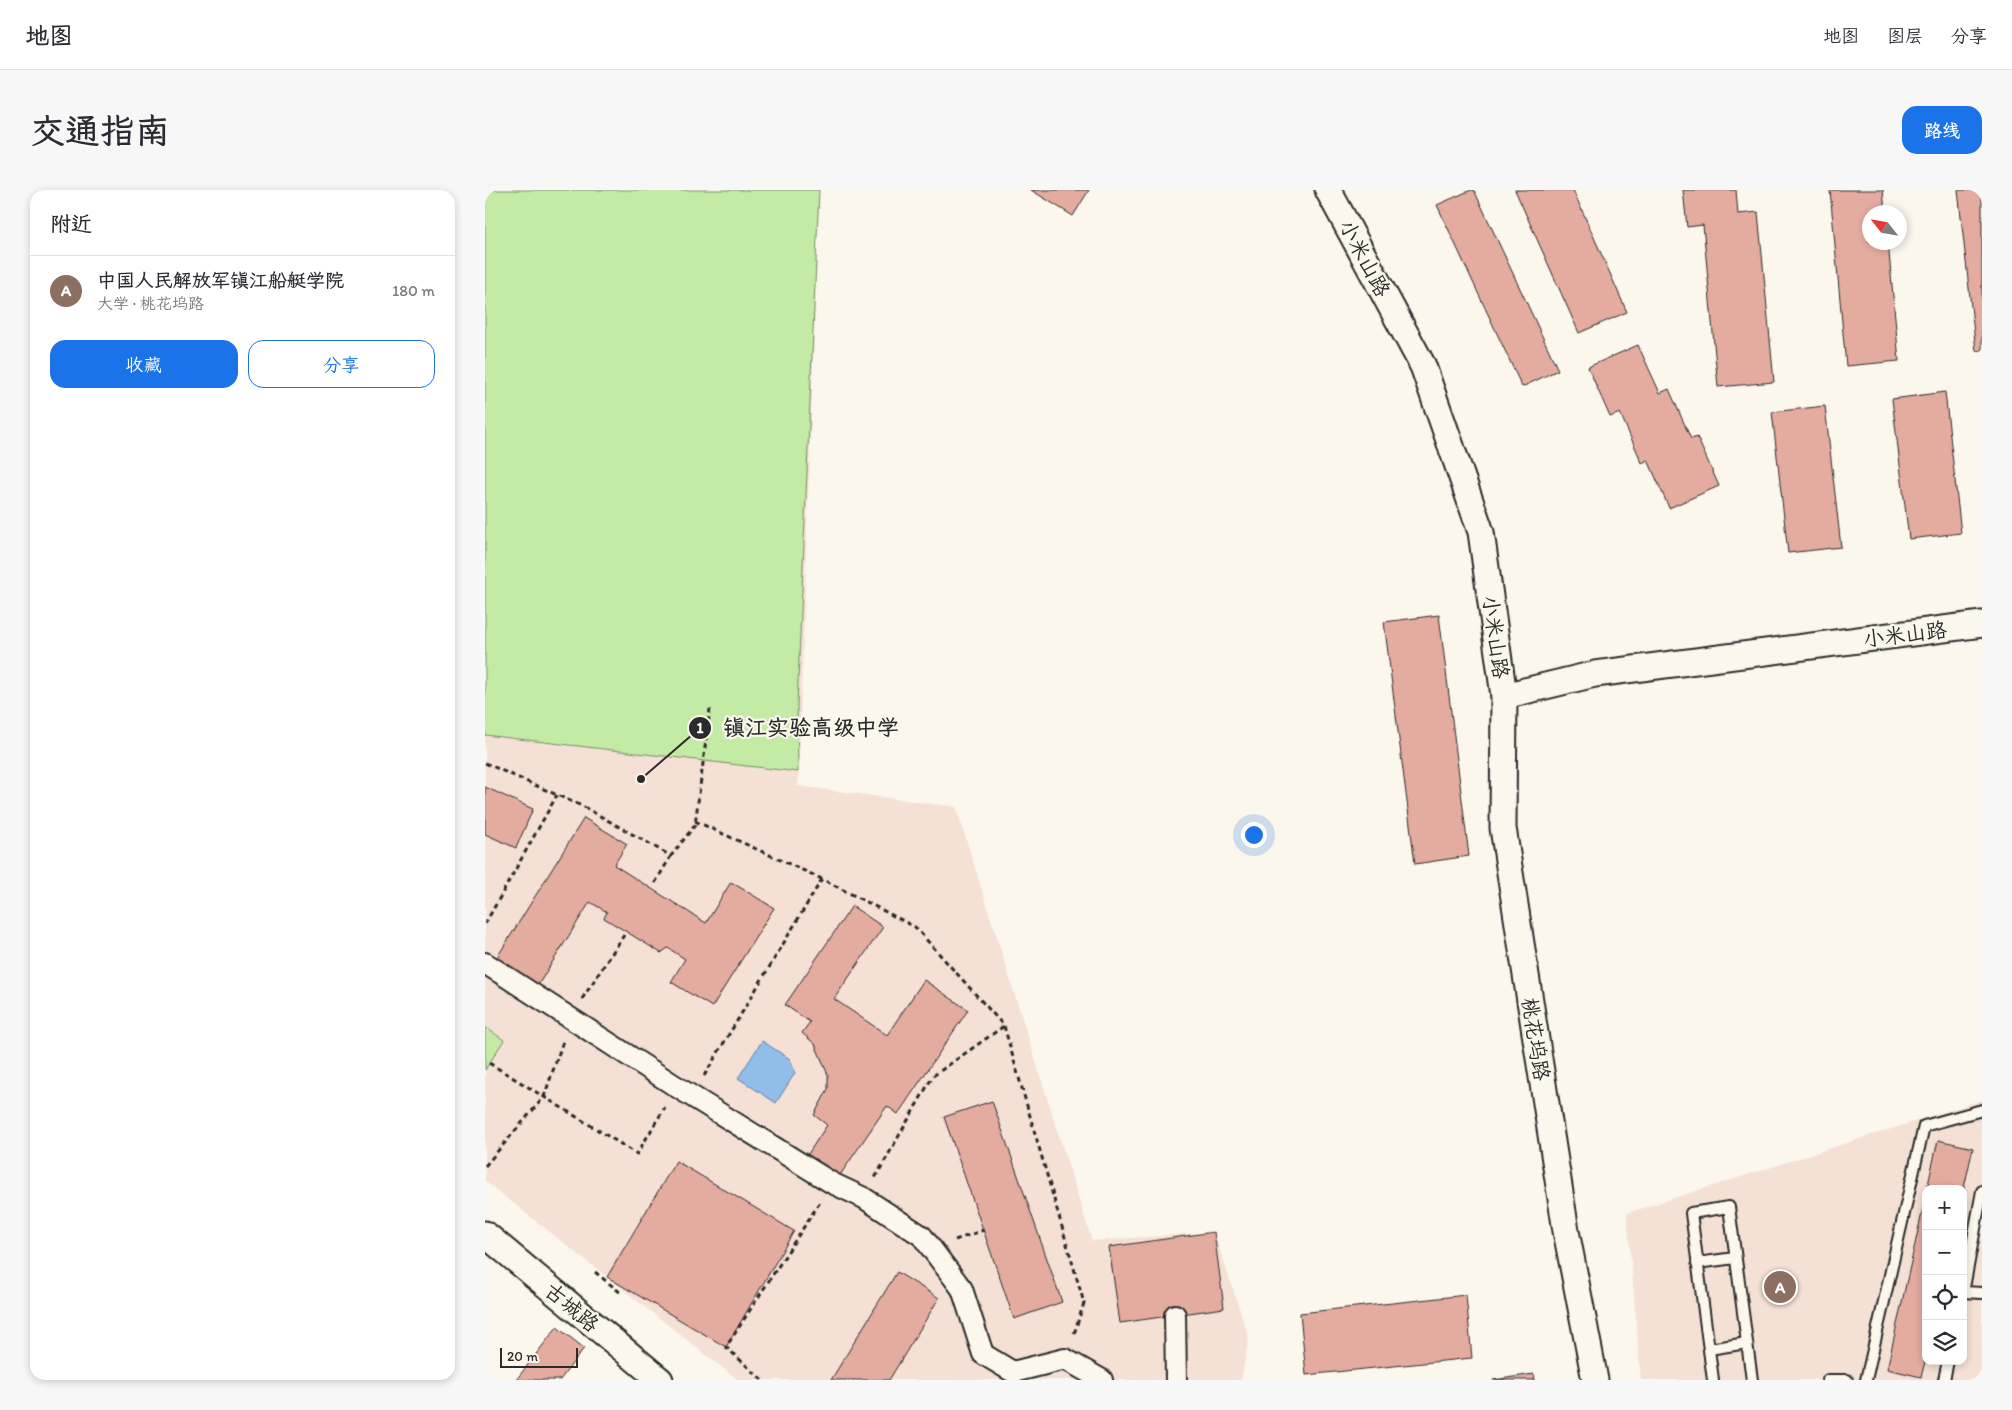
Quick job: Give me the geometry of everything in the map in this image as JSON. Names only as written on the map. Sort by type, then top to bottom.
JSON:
[{"type":"street","name":"小米山路","points":[[1328,190],[1423,366],[1478,522],[1504,696],[1595,674],[1982,624]]},
{"type":"street","name":"桃花坞路","points":[[1504,696],[1503,828],[1566,1231],[1595,1380]]},
{"type":"street","points":[[485,963],[685,1092],[832,1183],[864,1198],[923,1236],[961,1289],[983,1354],[1013,1372],[1065,1359],[1103,1380]]},
{"type":"street","name":"古城路","points":[[490,1244],[660,1380]]},
{"type":"street","points":[[1175,1315],[1176,1380]]},
{"type":"lane","points":[[1866,1380],[1925,1126],[1982,1110]]},
{"type":"lane","points":[[1966,1275],[1982,1191]]},
{"type":"lane","points":[[1713,1380],[1691,1213],[1729,1207],[1752,1380]]},
{"type":"lane","points":[[1697,1263],[1735,1258]]},
{"type":"lane","points":[[1967,1292],[1982,1293]]},
{"type":"lane","points":[[1709,1349],[1747,1343]]},
{"type":"lane","points":[[1944,1380],[1947,1365]]},
{"type":"lane","points":[[1828,1380],[1847,1380]]},
{"type":"path","points":[[655,883],[671,856],[695,825],[710,709]]},
{"type":"path","points":[[485,763],[584,807],[671,856]]},
{"type":"path","points":[[485,924],[557,795]]},
{"type":"path","points":[[695,821],[822,879],[915,927],[1004,1026],[1084,1303],[1065,1359]]},
{"type":"path","points":[[489,1063],[637,1154],[685,1092],[822,879]]},
{"type":"path","points":[[485,1166],[544,1097],[571,1017],[624,935]]},
{"type":"path","points":[[864,1198],[933,1076],[1004,1026]]},
{"type":"path","points":[[762,1380],[726,1347],[832,1183]]},
{"type":"path","points":[[595,1272],[621,1293]]},
{"type":"shaded area","points":[[485,190],[819,190],[798,786],[956,807],[1092,1241],[1214,1232],[1249,1338],[1241,1380],[738,1380],[485,1181]]},
{"type":"shaded area","points":[[1982,1100],[1982,1380],[1641,1380],[1627,1213]]},
{"type":"green space","points":[[485,190],[819,190],[797,706],[798,772],[485,735]]},
{"type":"green space","points":[[485,1027],[504,1040],[485,1070]]},
{"type":"water","points":[[762,1041],[790,1059],[795,1073],[776,1103],[738,1078]]},
{"type":"building","points":[[1031,190],[1089,190],[1073,216]]},
{"type":"building","points":[[1474,190],[1558,370],[1522,387],[1437,205]]},
{"type":"building","points":[[1515,190],[1573,190],[1627,312],[1579,333]]},
{"type":"building","points":[[1683,190],[1736,190],[1738,214],[1758,212],[1774,382],[1718,387],[1703,225],[1687,227]]},
{"type":"building","points":[[1830,190],[1883,190],[1884,205],[1862,205],[1862,250],[1889,250],[1899,361],[1846,366]]},
{"type":"building","points":[[1958,190],[1982,190],[1982,350],[1976,351]]},
{"type":"building","points":[[1638,345],[1660,393],[1669,389],[1691,439],[1697,437],[1719,486],[1669,508],[1648,460],[1642,463],[1620,413],[1610,417],[1588,367]]},
{"type":"building","points":[[1945,392],[1961,533],[1909,539],[1892,399]]},
{"type":"building","points":[[1825,406],[1841,547],[1788,553],[1772,412]]},
{"type":"building","points":[[1439,615],[1469,856],[1415,864],[1384,622]]},
{"type":"building","points":[[485,787],[533,809],[516,848],[485,834]]},
{"type":"building","points":[[584,818],[627,844],[614,865],[706,923],[731,882],[774,908],[712,1007],[671,982],[685,959],[668,948],[661,953],[604,918],[607,912],[590,902],[533,993],[491,967]]},
{"type":"building","points":[[852,906],[883,927],[834,999],[887,1035],[924,980],[968,1010],[898,1114],[887,1106],[838,1178],[806,1157],[827,1125],[814,1115],[828,1089],[828,1075],[815,1044],[802,1033],[810,1022],[785,1005]]},
{"type":"building","points":[[992,1101],[1062,1302],[1014,1319],[944,1117]]},
{"type":"building","points":[[1938,1140],[1973,1148],[1965,1185],[1928,1185]]},
{"type":"building","points":[[676,1161],[794,1231],[726,1347],[607,1277]]},
{"type":"building","points":[[1922,1213],[1922,1365],[1924,1365],[1921,1377],[1887,1369]]},
{"type":"building","points":[[1214,1232],[1224,1308],[1120,1323],[1109,1247]]},
{"type":"building","points":[[897,1272],[939,1298],[889,1380],[831,1380]]},
{"type":"building","points":[[1466,1295],[1472,1358],[1306,1375],[1300,1313]]},
{"type":"building","points":[[557,1327],[584,1348],[560,1380],[516,1380]]},
{"type":"building","points":[[1534,1374],[1535,1380],[1493,1380]]},
{"type":"place","name":"镇江实验高级中学","points":[[641,779]]},
{"type":"place","name":"中国人民解放军镇江船艇学院","points":[[1780,1287]]}]
